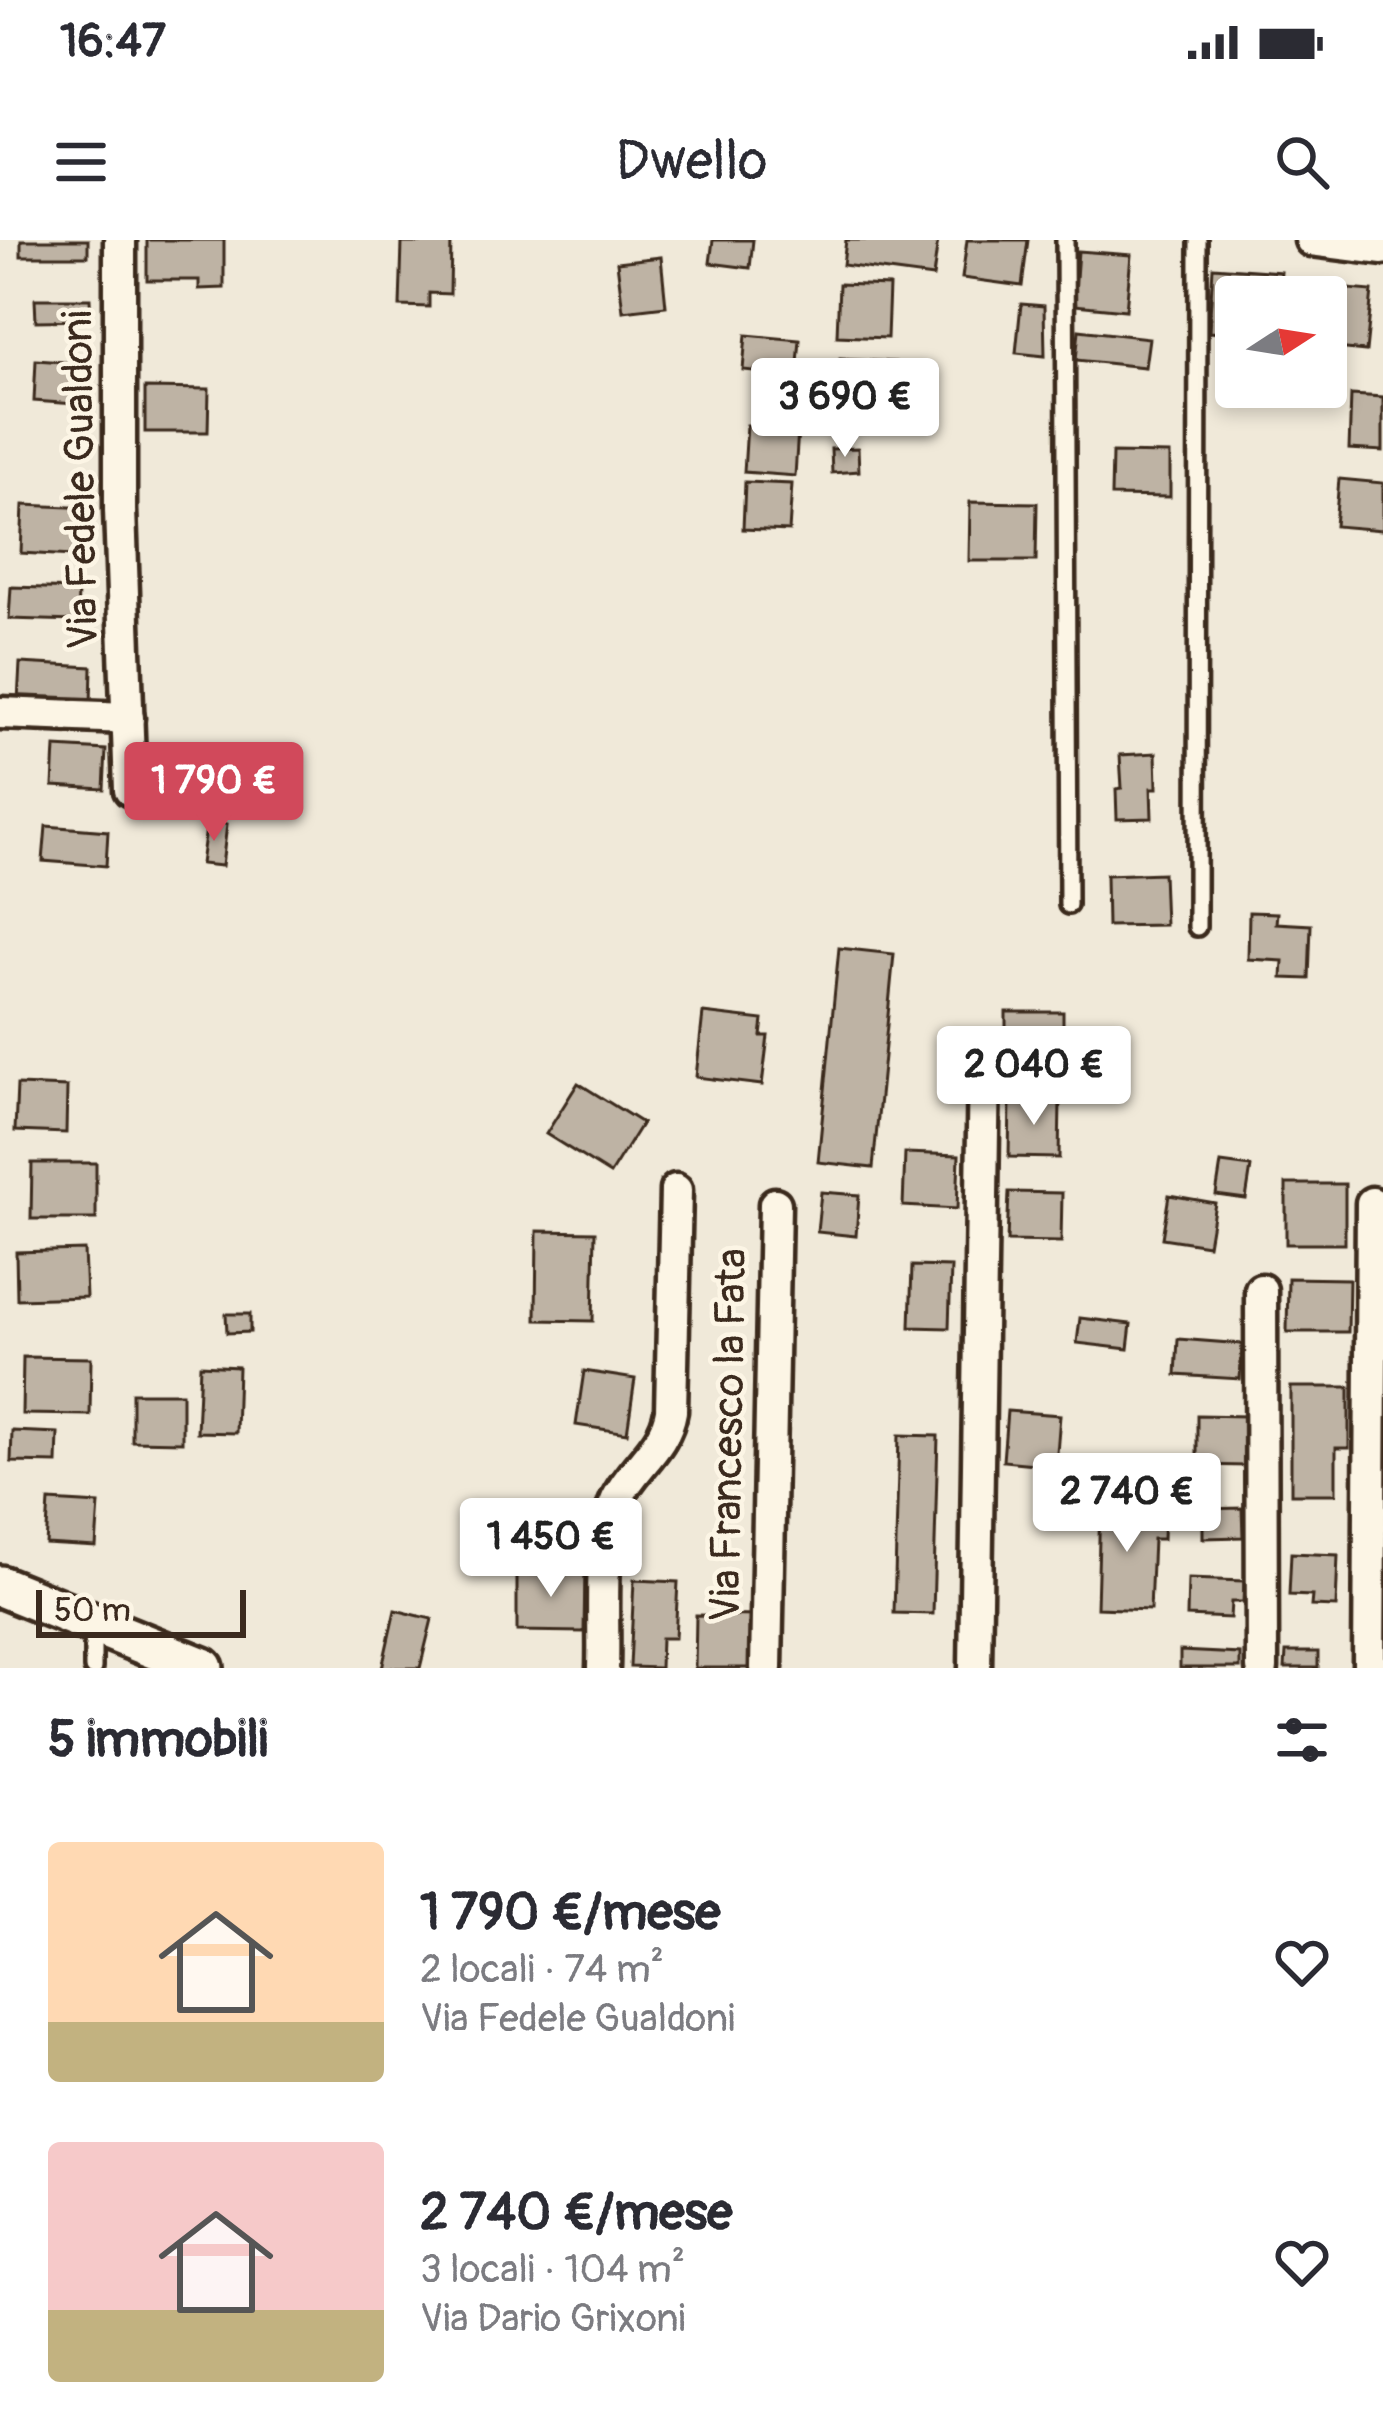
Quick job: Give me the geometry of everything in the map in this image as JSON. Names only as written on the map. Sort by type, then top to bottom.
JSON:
[{"type":"street","name":"Via Fedele Gualdoni","points":[[120,240],[120,510],[130,790]]},
{"type":"street","points":[[1311,240],[1383,249]]},
{"type":"street","points":[[0,713],[128,718]]},
{"type":"street","points":[[975,1668],[984,1062]]},
{"type":"street","points":[[603,1668],[612,1513],[623,1488],[661,1441],[671,1411],[676,1190]]},
{"type":"street","points":[[1369,1668],[1372,1203]]},
{"type":"street","name":"Via Francesco la Fata","points":[[766,1668],[775,1204]]},
{"type":"street","points":[[1261,1290],[1262,1668]]},
{"type":"street","points":[[0,1586],[203,1668]]},
{"type":"lane","points":[[1065,240],[1068,905]]},
{"type":"lane","points":[[1197,927],[1198,240]]},
{"type":"lane","points":[[93,1624],[93,1668]]},
{"type":"building","points":[[21,240],[88,240],[88,256],[21,256]]},
{"type":"building","points":[[147,240],[224,240],[224,288],[199,289],[199,280],[147,280]]},
{"type":"building","points":[[451,240],[450,294],[429,293],[429,307],[400,306],[402,243]]},
{"type":"building","points":[[713,240],[753,240],[750,268],[710,263]]},
{"type":"building","points":[[846,240],[938,240],[933,277],[843,265]]},
{"type":"building","points":[[967,240],[1028,240],[1022,286],[962,278]]},
{"type":"building","points":[[1078,251],[1131,255],[1126,310],[1074,305]]},
{"type":"building","points":[[661,257],[666,306],[623,311],[617,262]]},
{"type":"building","points":[[1213,267],[1281,272],[1281,276],[1215,276],[1215,332],[1209,332]]},
{"type":"building","points":[[839,284],[889,286],[887,338],[837,336]]},
{"type":"building","points":[[1347,289],[1372,291],[1366,351],[1347,349]]},
{"type":"building","points":[[35,299],[90,299],[91,320],[36,321]]},
{"type":"building","points":[[1021,304],[1044,306],[1045,356],[1016,353]]},
{"type":"building","points":[[1079,330],[1149,338],[1145,367],[1076,360]]},
{"type":"building","points":[[746,335],[800,340],[797,375],[743,370]]},
{"type":"building","points":[[840,359],[895,362],[892,412],[837,409]]},
{"type":"building","points":[[36,360],[92,364],[89,405],[34,401]]},
{"type":"building","points":[[145,388],[209,389],[208,432],[145,432]]},
{"type":"building","points":[[1351,395],[1383,397],[1383,451],[1349,449]]},
{"type":"building","points":[[747,425],[798,429],[795,476],[744,472]]},
{"type":"building","points":[[858,448],[859,471],[832,473],[831,449]]},
{"type":"building","points":[[1112,453],[1170,454],[1170,497],[1111,496]]},
{"type":"building","points":[[1339,479],[1383,483],[1383,530],[1335,526]]},
{"type":"building","points":[[745,482],[792,484],[789,531],[743,529]]},
{"type":"building","points":[[970,502],[1037,503],[1036,561],[969,561]]},
{"type":"building","points":[[23,505],[92,508],[90,557],[21,553]]},
{"type":"building","points":[[11,587],[78,589],[77,621],[9,619]]},
{"type":"building","points":[[20,663],[92,667],[91,704],[18,701]]},
{"type":"building","points":[[55,747],[106,750],[104,789],[53,786]]},
{"type":"building","points":[[1156,753],[1152,818],[1117,819],[1120,755]]},
{"type":"building","points":[[207,821],[227,824],[222,866],[201,864]]},
{"type":"building","points":[[46,826],[108,831],[106,866],[43,861]]},
{"type":"building","points":[[1163,873],[1165,925],[1107,926],[1106,875]]},
{"type":"building","points":[[1249,912],[1277,913],[1276,923],[1311,925],[1309,979],[1282,978],[1283,961],[1248,959]]},
{"type":"building","points":[[839,948],[894,954],[873,1168],[818,1162]]},
{"type":"building","points":[[1006,1012],[1063,1012],[1063,1056],[1006,1056]]},
{"type":"building","points":[[703,1013],[763,1020],[761,1036],[768,1036],[762,1085],[696,1077]]},
{"type":"building","points":[[578,1083],[642,1123],[610,1174],[546,1134]]},
{"type":"building","points":[[17,1085],[67,1087],[66,1133],[15,1131]]},
{"type":"building","points":[[1010,1099],[1060,1100],[1059,1158],[1009,1157]]},
{"type":"building","points":[[905,1153],[959,1155],[957,1209],[903,1206]]},
{"type":"building","points":[[32,1163],[96,1163],[96,1219],[31,1219]]},
{"type":"building","points":[[1221,1163],[1251,1167],[1246,1199],[1216,1195]]},
{"type":"building","points":[[1286,1184],[1345,1184],[1345,1244],[1286,1244]]},
{"type":"building","points":[[821,1192],[859,1195],[856,1236],[817,1232]]},
{"type":"building","points":[[1009,1192],[1062,1193],[1061,1242],[1007,1241]]},
{"type":"building","points":[[1169,1195],[1215,1203],[1208,1245],[1162,1238]]},
{"type":"building","points":[[537,1231],[595,1232],[593,1321],[536,1320]]},
{"type":"building","points":[[84,1250],[86,1297],[17,1299],[16,1252]]},
{"type":"building","points":[[912,1266],[951,1267],[949,1328],[910,1327]]},
{"type":"building","points":[[1288,1278],[1349,1279],[1348,1332],[1287,1332]]},
{"type":"building","points":[[226,1314],[250,1314],[250,1332],[227,1333]]},
{"type":"building","points":[[1080,1318],[1131,1324],[1128,1349],[1077,1343]]},
{"type":"building","points":[[1178,1339],[1242,1344],[1240,1379],[1176,1375]]},
{"type":"building","points":[[23,1357],[91,1358],[90,1415],[22,1414]]},
{"type":"building","points":[[200,1365],[238,1367],[236,1433],[197,1432]]},
{"type":"building","points":[[584,1371],[635,1379],[627,1433],[576,1425]]},
{"type":"building","points":[[1291,1387],[1349,1387],[1349,1448],[1336,1448],[1336,1494],[1291,1494]]},
{"type":"building","points":[[132,1393],[182,1393],[182,1442],[132,1441]]},
{"type":"building","points":[[1007,1411],[1060,1415],[1056,1466],[1003,1461]]},
{"type":"building","points":[[1197,1415],[1247,1416],[1247,1466],[1197,1465]]},
{"type":"building","points":[[12,1431],[58,1433],[57,1463],[11,1462]]},
{"type":"building","points":[[899,1435],[938,1436],[933,1614],[894,1613]]},
{"type":"building","points":[[49,1501],[99,1504],[96,1547],[46,1544]]},
{"type":"building","points":[[1100,1505],[1164,1507],[1163,1539],[1153,1539],[1150,1610],[1097,1608]]},
{"type":"building","points":[[1242,1508],[1243,1537],[1203,1538],[1203,1509]]},
{"type":"building","points":[[1291,1553],[1338,1555],[1336,1607],[1311,1606],[1312,1596],[1289,1595]]},
{"type":"building","points":[[517,1568],[585,1570],[584,1632],[517,1631]]},
{"type":"building","points":[[1188,1579],[1244,1581],[1243,1602],[1231,1602],[1230,1618],[1187,1616]]},
{"type":"building","points":[[634,1580],[678,1582],[675,1638],[661,1638],[660,1668],[630,1667]]},
{"type":"building","points":[[395,1610],[432,1619],[420,1668],[382,1668]]},
{"type":"building","points":[[696,1615],[760,1616],[759,1668],[695,1668]]},
{"type":"building","points":[[1180,1651],[1240,1654],[1240,1668],[1180,1668]]},
{"type":"building","points":[[1286,1652],[1318,1652],[1318,1668],[1285,1668]]}]
